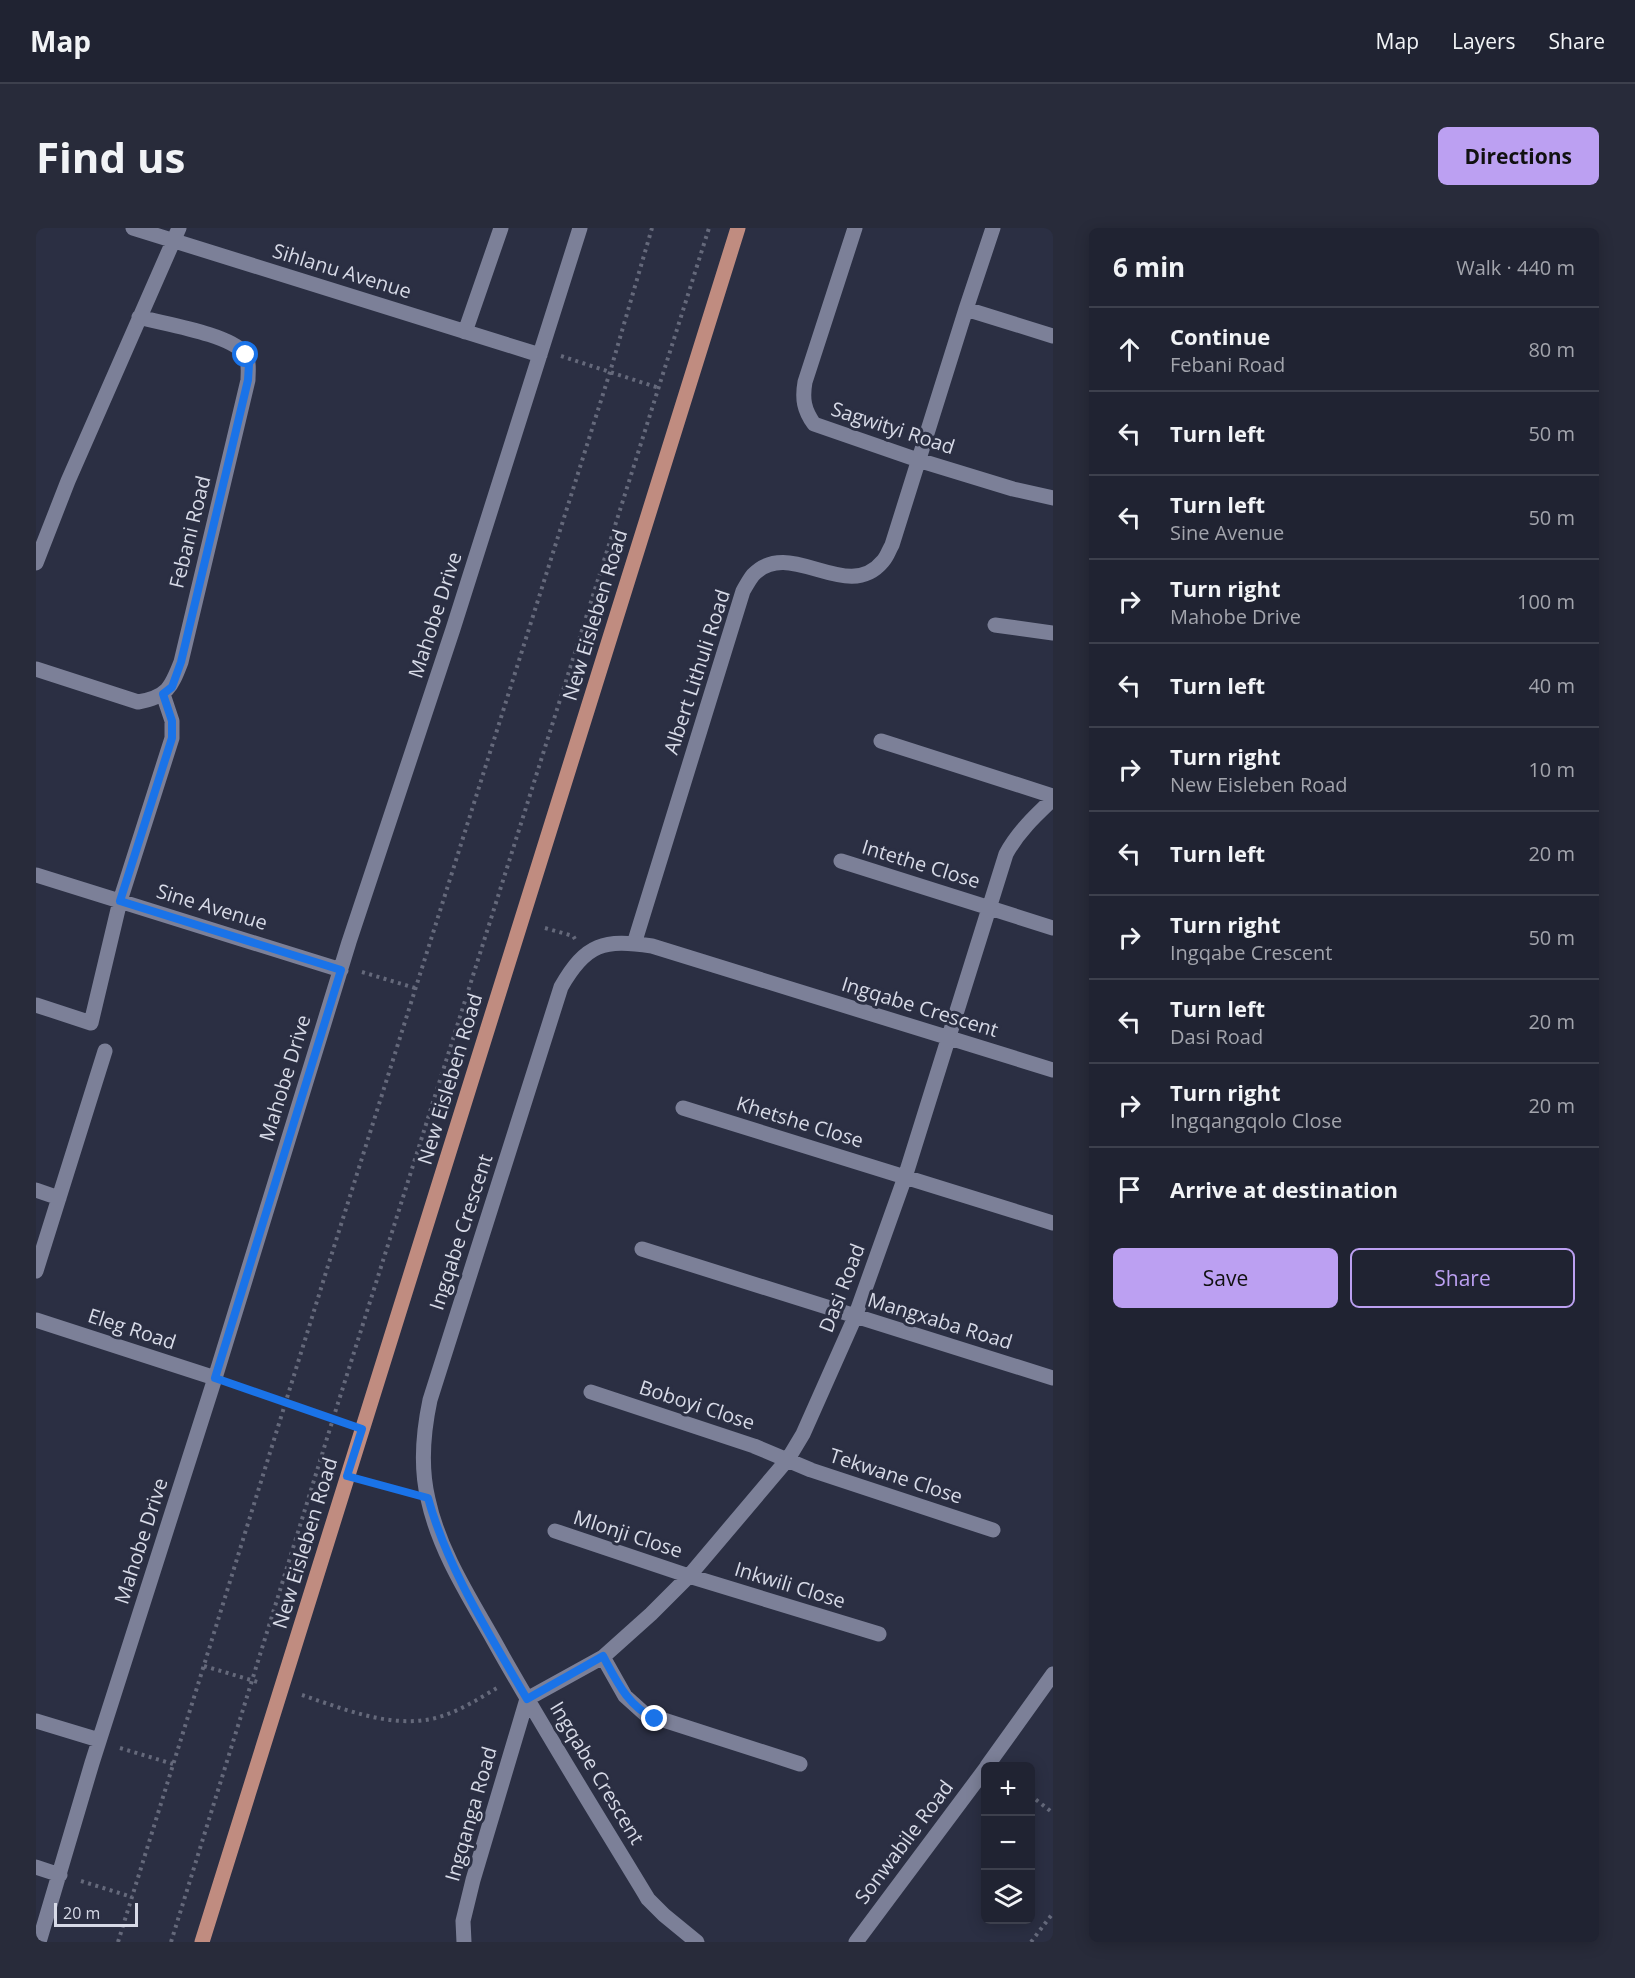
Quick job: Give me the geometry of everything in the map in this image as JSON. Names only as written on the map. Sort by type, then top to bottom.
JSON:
[{"type":"main road","name":"New Eisleben Road","points":[[202,1942],[738,228]]},
{"type":"street","name":"Sihlanu Avenue","points":[[133,228],[176,234],[465,332],[540,355]]},
{"type":"street","points":[[465,332],[501,228]]},
{"type":"street","name":"Mahobe Drive","points":[[39,1942],[99,1740],[215,1378],[341,970],[478,551],[580,228]]},
{"type":"street","name":"Sagwityi Road","points":[[855,228],[805,382],[803,401],[806,412],[814,424],[918,460],[1013,489],[1053,498]]},
{"type":"street","name":"Albert Lithuli Road","points":[[634,944],[743,591],[752,576],[763,567],[776,562],[790,562],[848,577],[868,573],[883,562],[892,545],[993,228]]},
{"type":"street","points":[[36,563],[68,481],[176,234]]},
{"type":"street","points":[[966,309],[1053,336]]},
{"type":"street","name":"Febani Road","points":[[140,317],[224,339],[246,355],[249,364],[248,380],[181,662],[172,687],[163,694]]},
{"type":"street","points":[[995,625],[1053,633]]},
{"type":"street","points":[[36,669],[138,702],[154,700],[163,694],[172,721],[172,738],[120,901],[91,1023],[36,1005]]},
{"type":"street","points":[[881,741],[1053,797]]},
{"type":"street","name":"Dasi Road","points":[[527,1699],[603,1656],[651,1614],[689,1576],[788,1459],[803,1434],[855,1317],[905,1177],[1006,854],[1015,838],[1053,797]]},
{"type":"street","name":"Intethe Close","points":[[841,861],[1053,928]]},
{"type":"street","name":"Sine Avenue","points":[[36,875],[341,970]]},
{"type":"street","name":"Ingqabe Crescent","points":[[697,1942],[648,1899],[527,1699],[454,1569],[437,1532],[428,1498],[423,1463],[423,1432],[430,1400],[561,987],[572,968],[584,955],[598,946],[616,943],[652,946],[1053,1070]]},
{"type":"street","points":[[36,1271],[105,1051]]},
{"type":"street","name":"Khetshe Close","points":[[682,1107],[1053,1223]]},
{"type":"street","points":[[36,1190],[59,1197]]},
{"type":"street","name":"Mangxaba Road","points":[[642,1249],[1053,1378]]},
{"type":"street","name":"Eleg Road","points":[[36,1320],[215,1378]]},
{"type":"street","name":"Boboyi Close","points":[[591,1392],[788,1459]]},
{"type":"street","name":"Tekwane Close","points":[[788,1459],[811,1470],[993,1530]]},
{"type":"street","name":"Mlonji Close","points":[[555,1531],[689,1576]]},
{"type":"street","name":"Inkwili Close","points":[[689,1576],[879,1634]]},
{"type":"street","points":[[603,1656],[625,1696],[645,1714],[800,1764]]},
{"type":"street","name":"Sonwabile Road","points":[[990,1762],[1053,1674]]},
{"type":"street","name":"Ingqanga Road","points":[[464,1942],[463,1921],[472,1880],[527,1699]]},
{"type":"street","points":[[36,1721],[99,1740]]},
{"type":"street","name":"Sonwabile Road","points":[[856,1942],[981,1774]]},
{"type":"street","points":[[36,1867],[60,1875]]},
{"type":"path","points":[[118,1942],[285,1402],[610,372],[652,228]]},
{"type":"path","points":[[171,1942],[251,1680],[709,228]]},
{"type":"path","points":[[556,355],[658,388]]},
{"type":"path","points":[[545,928],[573,936],[584,955]]},
{"type":"path","points":[[362,972],[415,988]]},
{"type":"path","points":[[215,1378],[362,1429]]},
{"type":"path","points":[[347,1476],[428,1498]]},
{"type":"path","points":[[204,1666],[390,1721],[426,1720],[466,1707],[515,1678]]},
{"type":"path","points":[[117,1747],[173,1764]]},
{"type":"path","points":[[1035,1799],[1053,1813]]},
{"type":"path","points":[[60,1875],[132,1897]]},
{"type":"path","points":[[1031,1942],[1053,1912]]},
{"type":"route","points":[[246,355],[249,364],[248,380],[181,662],[172,687],[163,694],[172,721],[172,738],[120,901],[341,970],[215,1378],[362,1429],[347,1476],[428,1498],[437,1532],[454,1569],[527,1699],[603,1656],[625,1696],[634,1706],[655,1719]]}]
